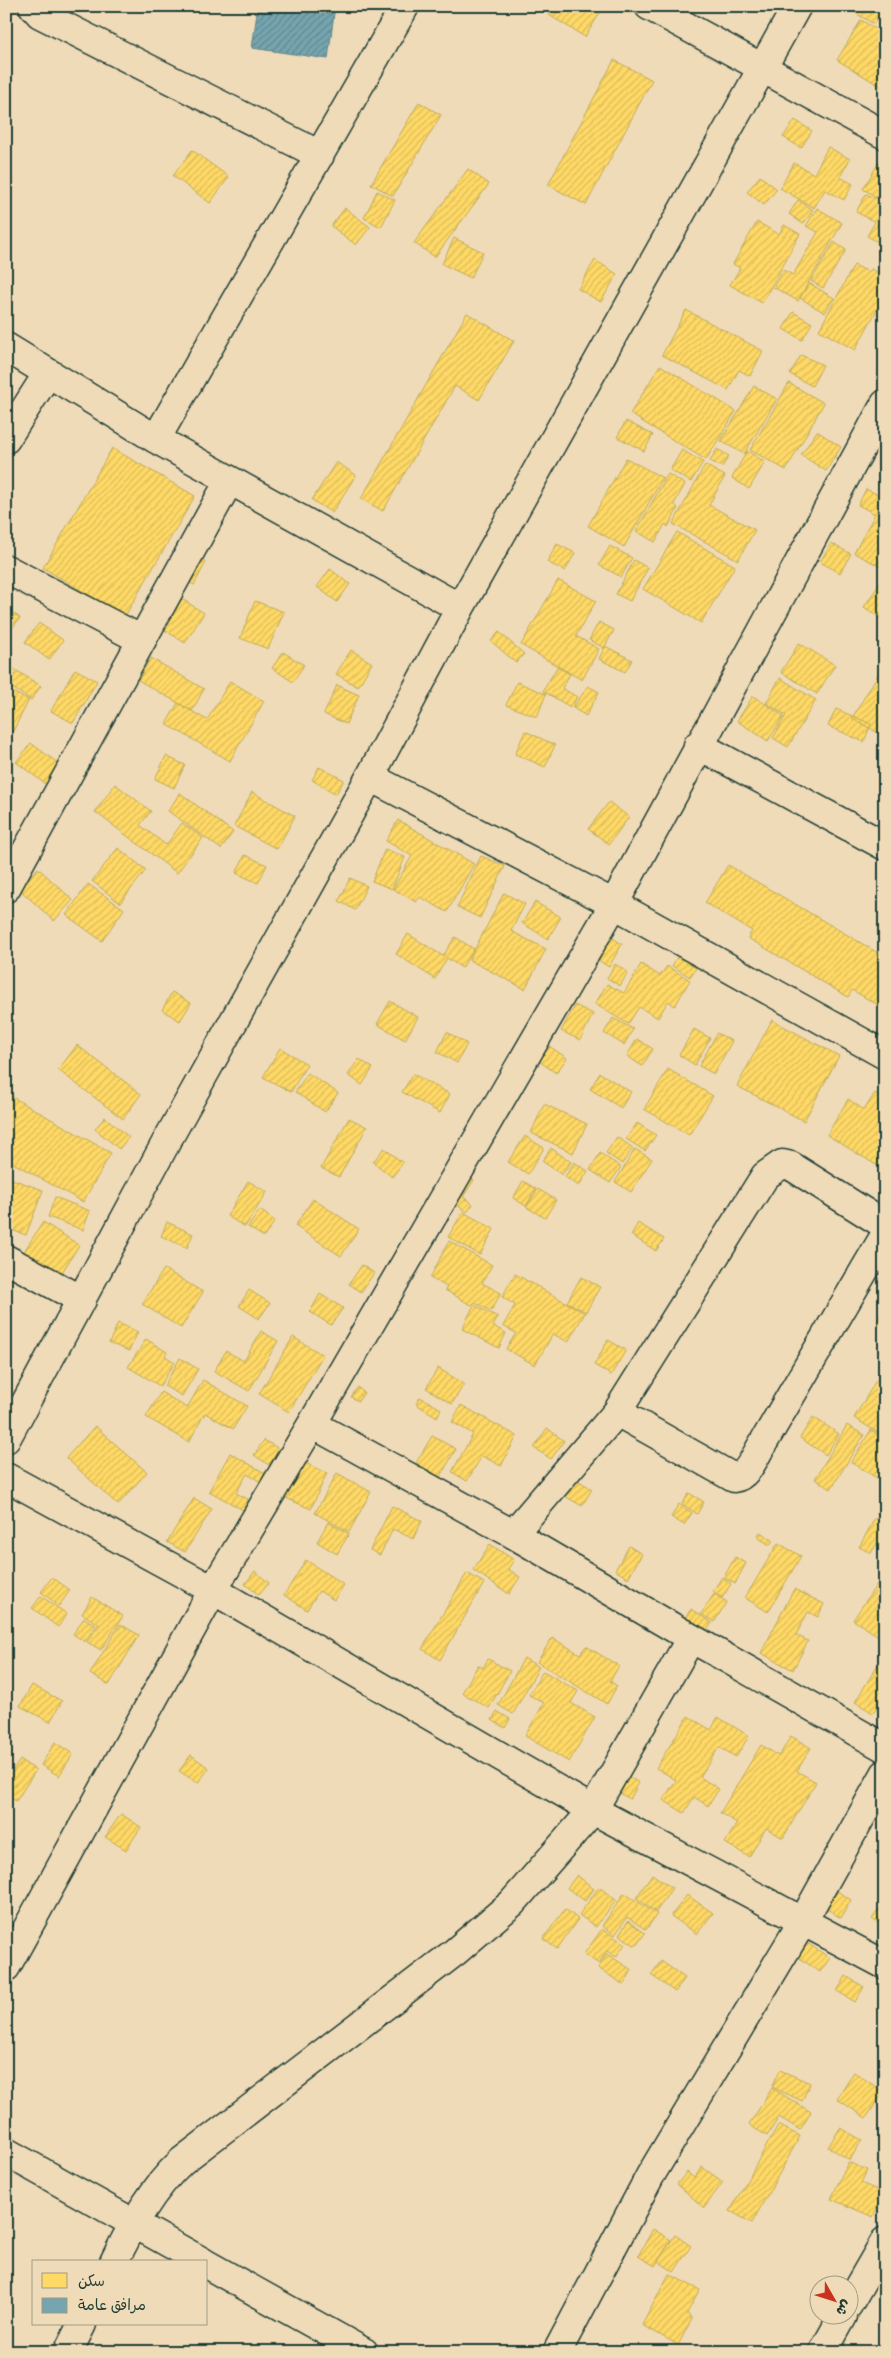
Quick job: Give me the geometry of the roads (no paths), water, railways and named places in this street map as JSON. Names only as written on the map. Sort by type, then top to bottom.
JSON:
[{"type":"street","points":[[33,6],[40,14],[320,155]]},
{"type":"street","points":[[156,439],[405,6]]},
{"type":"street","points":[[649,6],[885,135]]},
{"type":"street","points":[[6,1439],[174,1129],[370,777],[460,608],[797,6]]},
{"type":"street","points":[[6,347],[156,439],[229,481],[460,608]]},
{"type":"street","points":[[6,439],[48,373]]},
{"type":"street","points":[[6,1967],[212,1590],[312,1424],[614,904],[698,745],[885,404]]},
{"type":"street","points":[[6,888],[229,481]]},
{"type":"street","points":[[6,569],[142,640]]},
{"type":"street","points":[[698,745],[885,846]]},
{"type":"street","points":[[370,777],[614,904],[885,1055]]},
{"type":"street","points":[[513,1534],[617,1412],[765,1176],[773,1168],[782,1164],[791,1166],[885,1225]]},
{"type":"street","points":[[617,1412],[734,1478],[744,1474],[885,1236]]},
{"type":"street","points":[[6,1259],[82,1300]]},
{"type":"street","points":[[312,1424],[513,1534],[885,1748]]},
{"type":"street","points":[[6,1478],[212,1590],[593,1810],[885,1965]]},
{"type":"street","points":[[115,2260],[134,2223],[159,2185],[182,2161],[492,1922],[512,1903],[593,1810],[691,1638]]},
{"type":"street","points":[[557,2352],[650,2176],[803,1921],[885,1774]]},
{"type":"street","points":[[6,2152],[199,2260]]},
{"type":"street","points":[[858,2288],[885,2241]]},
{"type":"street","points":[[208,2265],[350,2348]]},
{"type":"street","points":[[68,2352],[81,2326]]},
{"type":"street","points":[[823,2352],[837,2326]]}]
